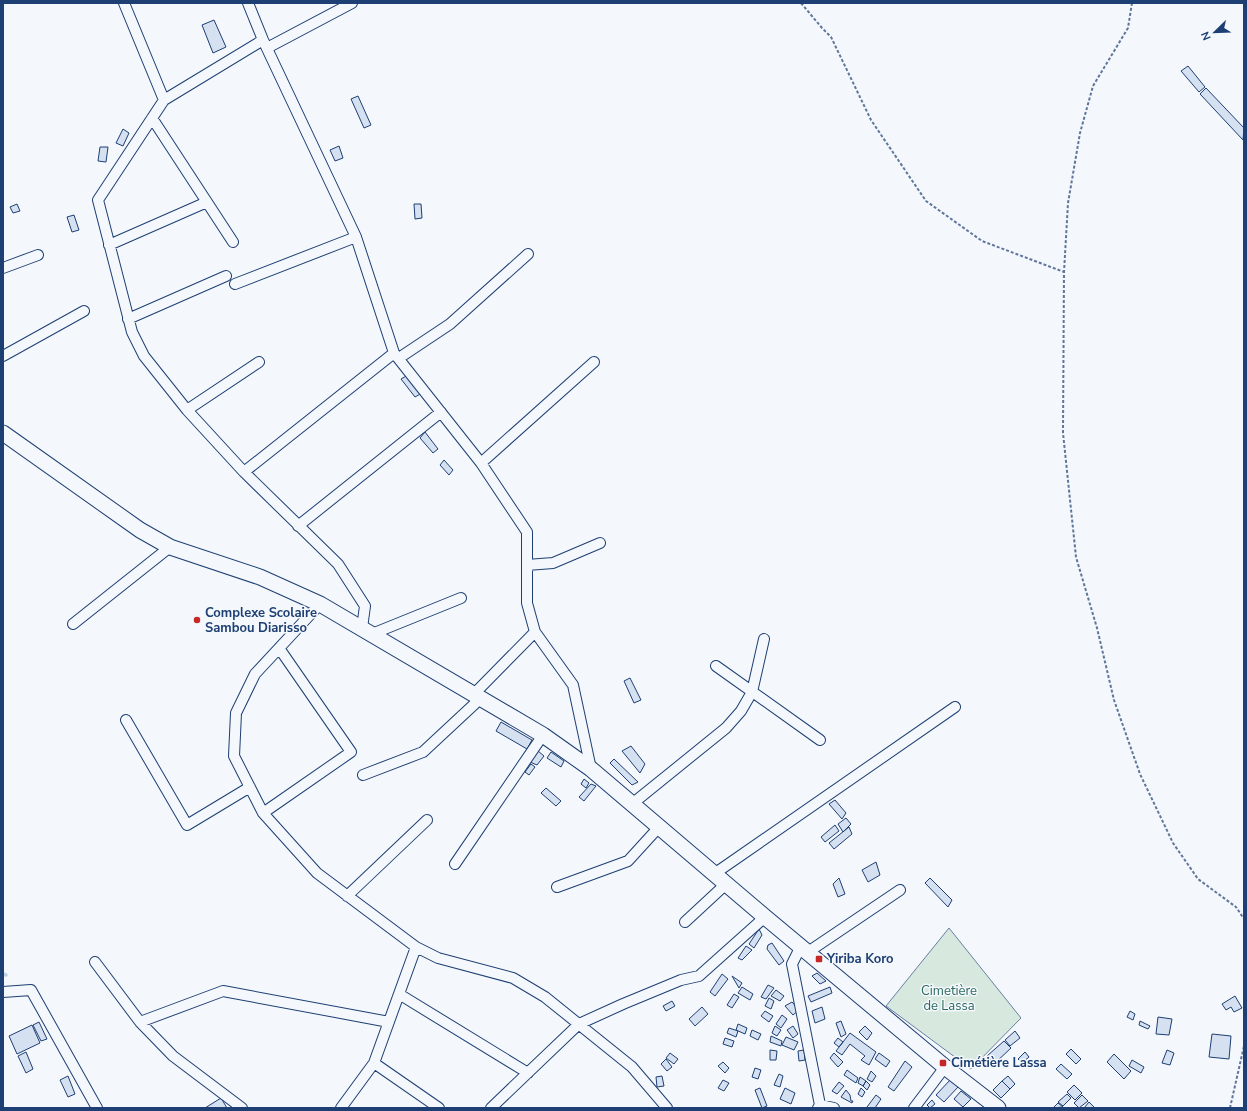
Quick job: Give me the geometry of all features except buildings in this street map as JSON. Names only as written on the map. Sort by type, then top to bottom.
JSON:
[{"type":"street","points":[[124,3],[164,100]]},
{"type":"street","points":[[248,3],[265,44],[356,237],[397,356],[480,463],[527,532],[528,603],[535,632],[573,685],[591,769]]},
{"type":"street","points":[[352,3],[265,44],[164,100],[98,200],[128,319],[132,332],[144,356],[187,410],[244,472],[338,564],[365,606],[367,631]]},
{"type":"street","points":[[152,118],[233,242]]},
{"type":"street","points":[[109,245],[207,202]]},
{"type":"street","points":[[235,284],[356,237]]},
{"type":"street","points":[[244,472],[397,356],[450,324],[528,254]]},
{"type":"street","points":[[3,268],[38,255]]},
{"type":"street","points":[[128,319],[226,276]]},
{"type":"street","points":[[3,356],[84,311]]},
{"type":"street","points":[[187,410],[259,362]]},
{"type":"street","points":[[480,463],[594,362]]},
{"type":"street","points":[[298,526],[440,412]]},
{"type":"street","points":[[3,433],[140,530],[170,547],[260,577],[320,604],[543,734],[591,769],[945,1067],[998,1108]]},
{"type":"street","points":[[527,565],[553,563],[600,543]]},
{"type":"street","points":[[73,624],[170,547]]},
{"type":"street","points":[[367,631],[461,598]]},
{"type":"street","points":[[320,604],[255,674],[236,713],[234,756],[263,812],[317,873],[416,947],[438,958],[513,978],[545,997],[632,1067],[667,1108]]},
{"type":"street","points":[[363,775],[423,752],[478,696],[535,632]]},
{"type":"street","points":[[632,804],[726,728],[741,711],[752,692],[764,639]]},
{"type":"street","points":[[263,812],[351,752],[279,648]]},
{"type":"street","points":[[716,666],[820,740]]},
{"type":"street","points":[[714,874],[955,707]]},
{"type":"street","points":[[126,720],[186,825],[250,787]]},
{"type":"street","points":[[455,864],[543,734]]},
{"type":"street","points":[[347,896],[427,820]]},
{"type":"street","points":[[557,887],[628,861],[659,827]]},
{"type":"street","points":[[685,922],[726,884]]},
{"type":"street","points":[[834,1108],[820,1106],[792,964],[804,949],[900,890]]},
{"type":"street","points":[[491,1108],[579,1024],[681,980],[699,976],[765,917]]},
{"type":"street","points":[[341,1108],[374,1063],[416,947]]},
{"type":"street","points":[[95,962],[140,1022],[173,1056],[242,1108]]},
{"type":"street","points":[[3,992],[31,990],[97,1108]]},
{"type":"street","points":[[140,1022],[223,992],[389,1022]]},
{"type":"street","points":[[399,994],[528,1073]]},
{"type":"street","points":[[374,1063],[439,1108]]},
{"type":"street","points":[[914,1108],[945,1067]]},
{"type":"path","points":[[802,3],[831,37],[871,120],[926,201],[982,241],[1064,272]]},
{"type":"path","points":[[1132,3],[1128,28],[1093,86],[1080,133],[1068,203],[1064,272],[1063,433],[1076,557],[1097,628],[1114,700],[1140,774],[1173,843],[1198,880],[1236,907],[1244,919]]},
{"type":"path","points":[[1230,1108],[1244,1046]]},
{"type":"green space","name":"Cimetière de Lassa","points":[[949,928],[1021,1018],[971,1069],[886,1006]]},
{"type":"place","name":"Complexe Scolaire Sambou Diarisso","points":[[197,620]]},
{"type":"place","name":"Yiriba Koro","points":[[819,959]]},
{"type":"place","name":"Cimétière Lassa","points":[[943,1063]]}]
